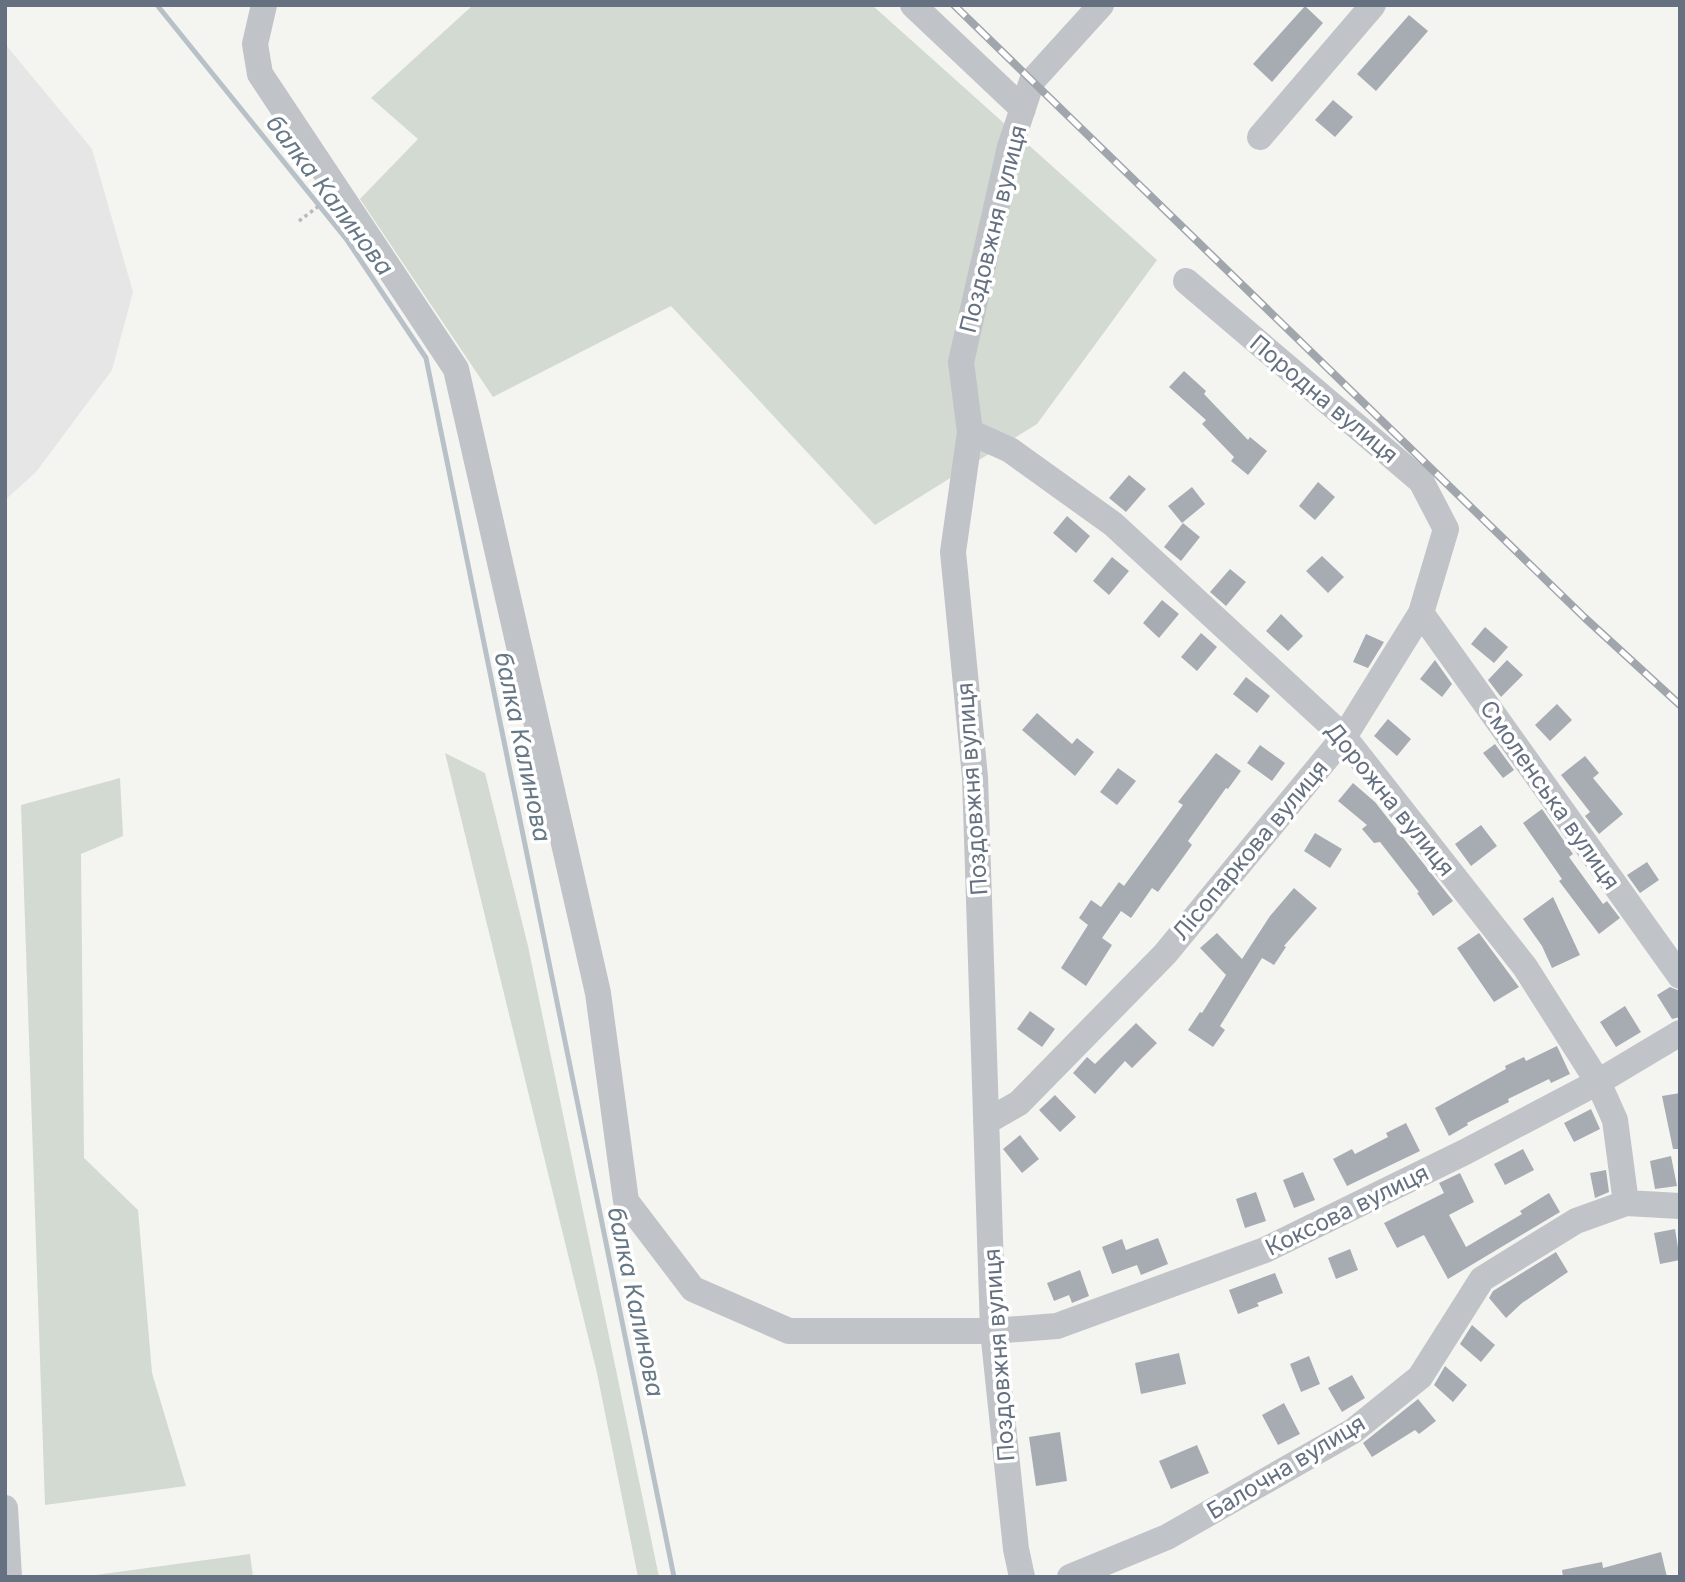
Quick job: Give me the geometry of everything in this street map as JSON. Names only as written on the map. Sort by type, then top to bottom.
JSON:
[{"type":"street","name":"Коксова вулиця","points":[[264,5],[255,44],[260,74],[456,369],[598,993],[626,1201],[693,1289],[789,1331],[993,1331],[1057,1326],[1265,1250],[1465,1153],[1598,1083],[1680,1033]]},
{"type":"street","points":[[913,5],[1023,109]]},
{"type":"street","name":"Поздовжня вулиця","points":[[1022,1577],[1016,1549],[993,1331],[975,777],[953,552],[970,432],[961,362],[1010,147],[1032,81],[1101,5]]},
{"type":"street","points":[[1260,137],[1373,5]]},
{"type":"street","name":"Породна вулиця","points":[[1185,281],[1421,481],[1446,529]]},
{"type":"street","name":"Дорожна вулиця","points":[[970,432],[1010,450],[1113,524],[1344,737],[1525,967],[1598,1083],[1615,1120],[1626,1203]]},
{"type":"street","name":"Лісопаркова вулиця","points":[[986,1122],[1019,1103],[1165,954],[1344,737],[1421,613],[1446,529]]},
{"type":"street","name":"Смоленська вулиця","points":[[1421,613],[1680,976]]},
{"type":"street","name":"Балочна вулиця","points":[[1070,1577],[1167,1536],[1353,1431],[1420,1377],[1482,1279],[1576,1221],[1626,1203],[1680,1206]]},
{"type":"street","points":[[5,1508],[9,1577]]},
{"type":"path","points":[[299,220],[326,200]]},
{"type":"shaded area","points":[[473,5],[872,5],[1157,260],[1037,424],[875,525],[671,306],[493,397],[360,199],[418,139],[371,98]]},
{"type":"shaded area","points":[[5,44],[92,149],[133,292],[112,370],[36,472],[5,500]]},
{"type":"shaded area","points":[[445,753],[485,773],[528,946],[659,1577],[638,1577],[597,1373]]},
{"type":"shaded area","points":[[120,778],[123,836],[81,854],[84,1158],[138,1210],[152,1373],[186,1486],[45,1505],[21,805]]},
{"type":"shaded area","points":[[250,1554],[253,1577],[81,1577]]},
{"type":"building","points":[[1305,6],[1323,23],[1272,82],[1253,64]]},
{"type":"building","points":[[1409,15],[1428,31],[1376,91],[1357,74]]},
{"type":"building","points":[[1333,100],[1353,117],[1335,137],[1315,120]]},
{"type":"building","points":[[1184,371],[1206,391],[1204,394],[1248,440],[1250,437],[1267,451],[1248,475],[1231,461],[1234,457],[1202,424],[1206,420],[1169,387]]},
{"type":"building","points":[[1129,475],[1146,489],[1126,512],[1109,498]]},
{"type":"building","points":[[1318,482],[1335,497],[1315,520],[1299,506]]},
{"type":"building","points":[[1192,487],[1205,504],[1182,523],[1168,506]]},
{"type":"building","points":[[1067,516],[1090,536],[1076,553],[1053,533]]},
{"type":"building","points":[[1183,523],[1200,537],[1181,561],[1164,547]]},
{"type":"building","points":[[1322,556],[1344,577],[1328,593],[1306,571]]},
{"type":"building","points":[[1112,557],[1129,571],[1109,595],[1093,581]]},
{"type":"building","points":[[1230,569],[1246,582],[1226,606],[1210,592]]},
{"type":"building","points":[[1162,600],[1179,614],[1159,638],[1143,623]]},
{"type":"building","points":[[1281,614],[1303,636],[1288,651],[1266,631]]},
{"type":"building","points":[[1485,627],[1508,647],[1494,663],[1471,644]]},
{"type":"building","points":[[1201,633],[1217,647],[1197,671],[1181,657]]},
{"type":"building","points":[[1366,634],[1384,642],[1368,668],[1353,662]]},
{"type":"building","points":[[1435,660],[1452,684],[1442,697],[1420,679]]},
{"type":"building","points":[[1507,660],[1523,675],[1501,697],[1488,680]]},
{"type":"building","points":[[1246,677],[1270,696],[1257,713],[1233,694]]},
{"type":"building","points":[[1557,704],[1572,720],[1550,741],[1535,725]]},
{"type":"building","points":[[1037,713],[1072,744],[1077,738],[1094,752],[1075,776],[1022,730]]},
{"type":"building","points":[[1388,719],[1411,739],[1397,756],[1374,736]]},
{"type":"building","points":[[1495,744],[1514,770],[1503,778],[1483,753]]},
{"type":"building","points":[[1260,745],[1285,763],[1272,781],[1247,763]]},
{"type":"building","points":[[1216,753],[1241,771],[1188,841],[1192,845],[1158,892],[1152,888],[1131,918],[1121,911],[1102,938],[1112,945],[1086,986],[1061,968],[1088,925],[1079,918],[1091,900],[1101,907],[1119,882],[1124,886],[1183,805],[1178,802]]},
{"type":"building","points":[[1585,756],[1599,773],[1593,778],[1623,814],[1599,834],[1585,816],[1590,812],[1561,775]]},
{"type":"building","points":[[1118,768],[1136,781],[1117,805],[1100,792]]},
{"type":"building","points":[[1353,783],[1375,802],[1453,901],[1433,916],[1417,893],[1419,892],[1380,842],[1374,843],[1362,829],[1367,825],[1338,801]]},
{"type":"building","points":[[1542,809],[1573,854],[1569,857],[1603,904],[1607,901],[1620,918],[1599,934],[1559,881],[1562,879],[1523,823]]},
{"type":"building","points":[[1481,825],[1497,846],[1471,866],[1455,844]]},
{"type":"building","points":[[1315,833],[1342,849],[1330,868],[1304,851]]},
{"type":"building","points":[[1647,862],[1659,880],[1640,893],[1627,875]]},
{"type":"building","points":[[1294,888],[1317,908],[1284,946],[1286,947],[1274,965],[1262,958],[1220,1026],[1225,1030],[1213,1047],[1188,1030],[1226,975],[1200,948],[1217,933],[1242,959],[1270,916]]},
{"type":"building","points":[[1553,897],[1580,955],[1552,968],[1542,946],[1523,919]]},
{"type":"building","points":[[1479,933],[1519,987],[1494,1002],[1457,948]]},
{"type":"building","points":[[1670,987],[1680,991],[1680,1017],[1672,1019],[1657,995]]},
{"type":"building","points":[[1625,1006],[1641,1032],[1616,1047],[1600,1022]]},
{"type":"building","points":[[1030,1011],[1055,1029],[1042,1047],[1017,1029]]},
{"type":"building","points":[[1136,1023],[1157,1043],[1132,1068],[1125,1061],[1095,1094],[1073,1073],[1087,1057],[1095,1064]]},
{"type":"building","points":[[1557,1046],[1570,1074],[1551,1083],[1549,1079],[1508,1099],[1509,1102],[1467,1123],[1468,1125],[1449,1136],[1435,1108],[1506,1069],[1505,1066],[1524,1057],[1526,1061]]},
{"type":"building","points":[[1680,1093],[1680,1149],[1673,1149],[1662,1096]]},
{"type":"building","points":[[1055,1095],[1076,1117],[1060,1132],[1039,1110]]},
{"type":"building","points":[[1591,1109],[1600,1129],[1574,1142],[1564,1123]]},
{"type":"building","points":[[1406,1123],[1420,1151],[1347,1186],[1333,1159],[1352,1149],[1355,1154],[1388,1137],[1386,1133]]},
{"type":"building","points":[[1020,1135],[1039,1159],[1022,1173],[1003,1149]]},
{"type":"building","points":[[1523,1149],[1534,1170],[1505,1185],[1494,1164]]},
{"type":"building","points":[[1671,1156],[1677,1186],[1655,1189],[1650,1161]]},
{"type":"building","points":[[1606,1170],[1609,1192],[1595,1198],[1590,1173]]},
{"type":"building","points":[[1303,1172],[1315,1200],[1294,1208],[1283,1180]]},
{"type":"building","points":[[1460,1173],[1474,1202],[1449,1215],[1466,1247],[1522,1214],[1520,1211],[1549,1193],[1560,1212],[1448,1279],[1424,1235],[1397,1248],[1384,1223],[1444,1193],[1439,1183]]},
{"type":"building","points":[[1256,1192],[1266,1221],[1245,1228],[1236,1199]]},
{"type":"building","points":[[1675,1229],[1680,1260],[1660,1264],[1654,1233]]},
{"type":"building","points":[[1158,1238],[1168,1264],[1141,1275],[1137,1265],[1112,1274],[1102,1247],[1122,1239],[1126,1250]]},
{"type":"building","points":[[1350,1249],[1358,1270],[1336,1279],[1328,1258]]},
{"type":"building","points":[[1556,1252],[1568,1272],[1522,1303],[1506,1318],[1489,1298],[1493,1291]]},
{"type":"building","points":[[1080,1270],[1089,1296],[1072,1303],[1069,1295],[1054,1301],[1047,1283]]},
{"type":"building","points":[[1275,1273],[1283,1293],[1238,1314],[1229,1290]]},
{"type":"building","points":[[1472,1325],[1495,1345],[1481,1362],[1460,1344]]},
{"type":"building","points":[[1179,1353],[1186,1384],[1141,1394],[1135,1363]]},
{"type":"building","points":[[1309,1356],[1320,1384],[1301,1392],[1290,1364]]},
{"type":"building","points":[[1445,1366],[1467,1385],[1453,1402],[1434,1385]]},
{"type":"building","points":[[1352,1375],[1365,1398],[1342,1412],[1328,1388]]},
{"type":"building","points":[[1418,1399],[1436,1421],[1419,1434],[1415,1430],[1372,1457],[1363,1443]]},
{"type":"building","points":[[1284,1403],[1300,1434],[1278,1445],[1262,1415]]},
{"type":"building","points":[[1060,1432],[1067,1481],[1036,1486],[1029,1437]]},
{"type":"building","points":[[1197,1445],[1209,1473],[1171,1489],[1159,1461]]},
{"type":"building","points":[[1661,1552],[1667,1577],[1563,1577],[1562,1570],[1602,1562],[1603,1568]]},
{"type":"waterway","name":"балка Калинова","points":[[157,5],[347,240],[426,358],[674,1577]]},
{"type":"railway","points":[[954,5],[1585,618],[1680,705]]}]
